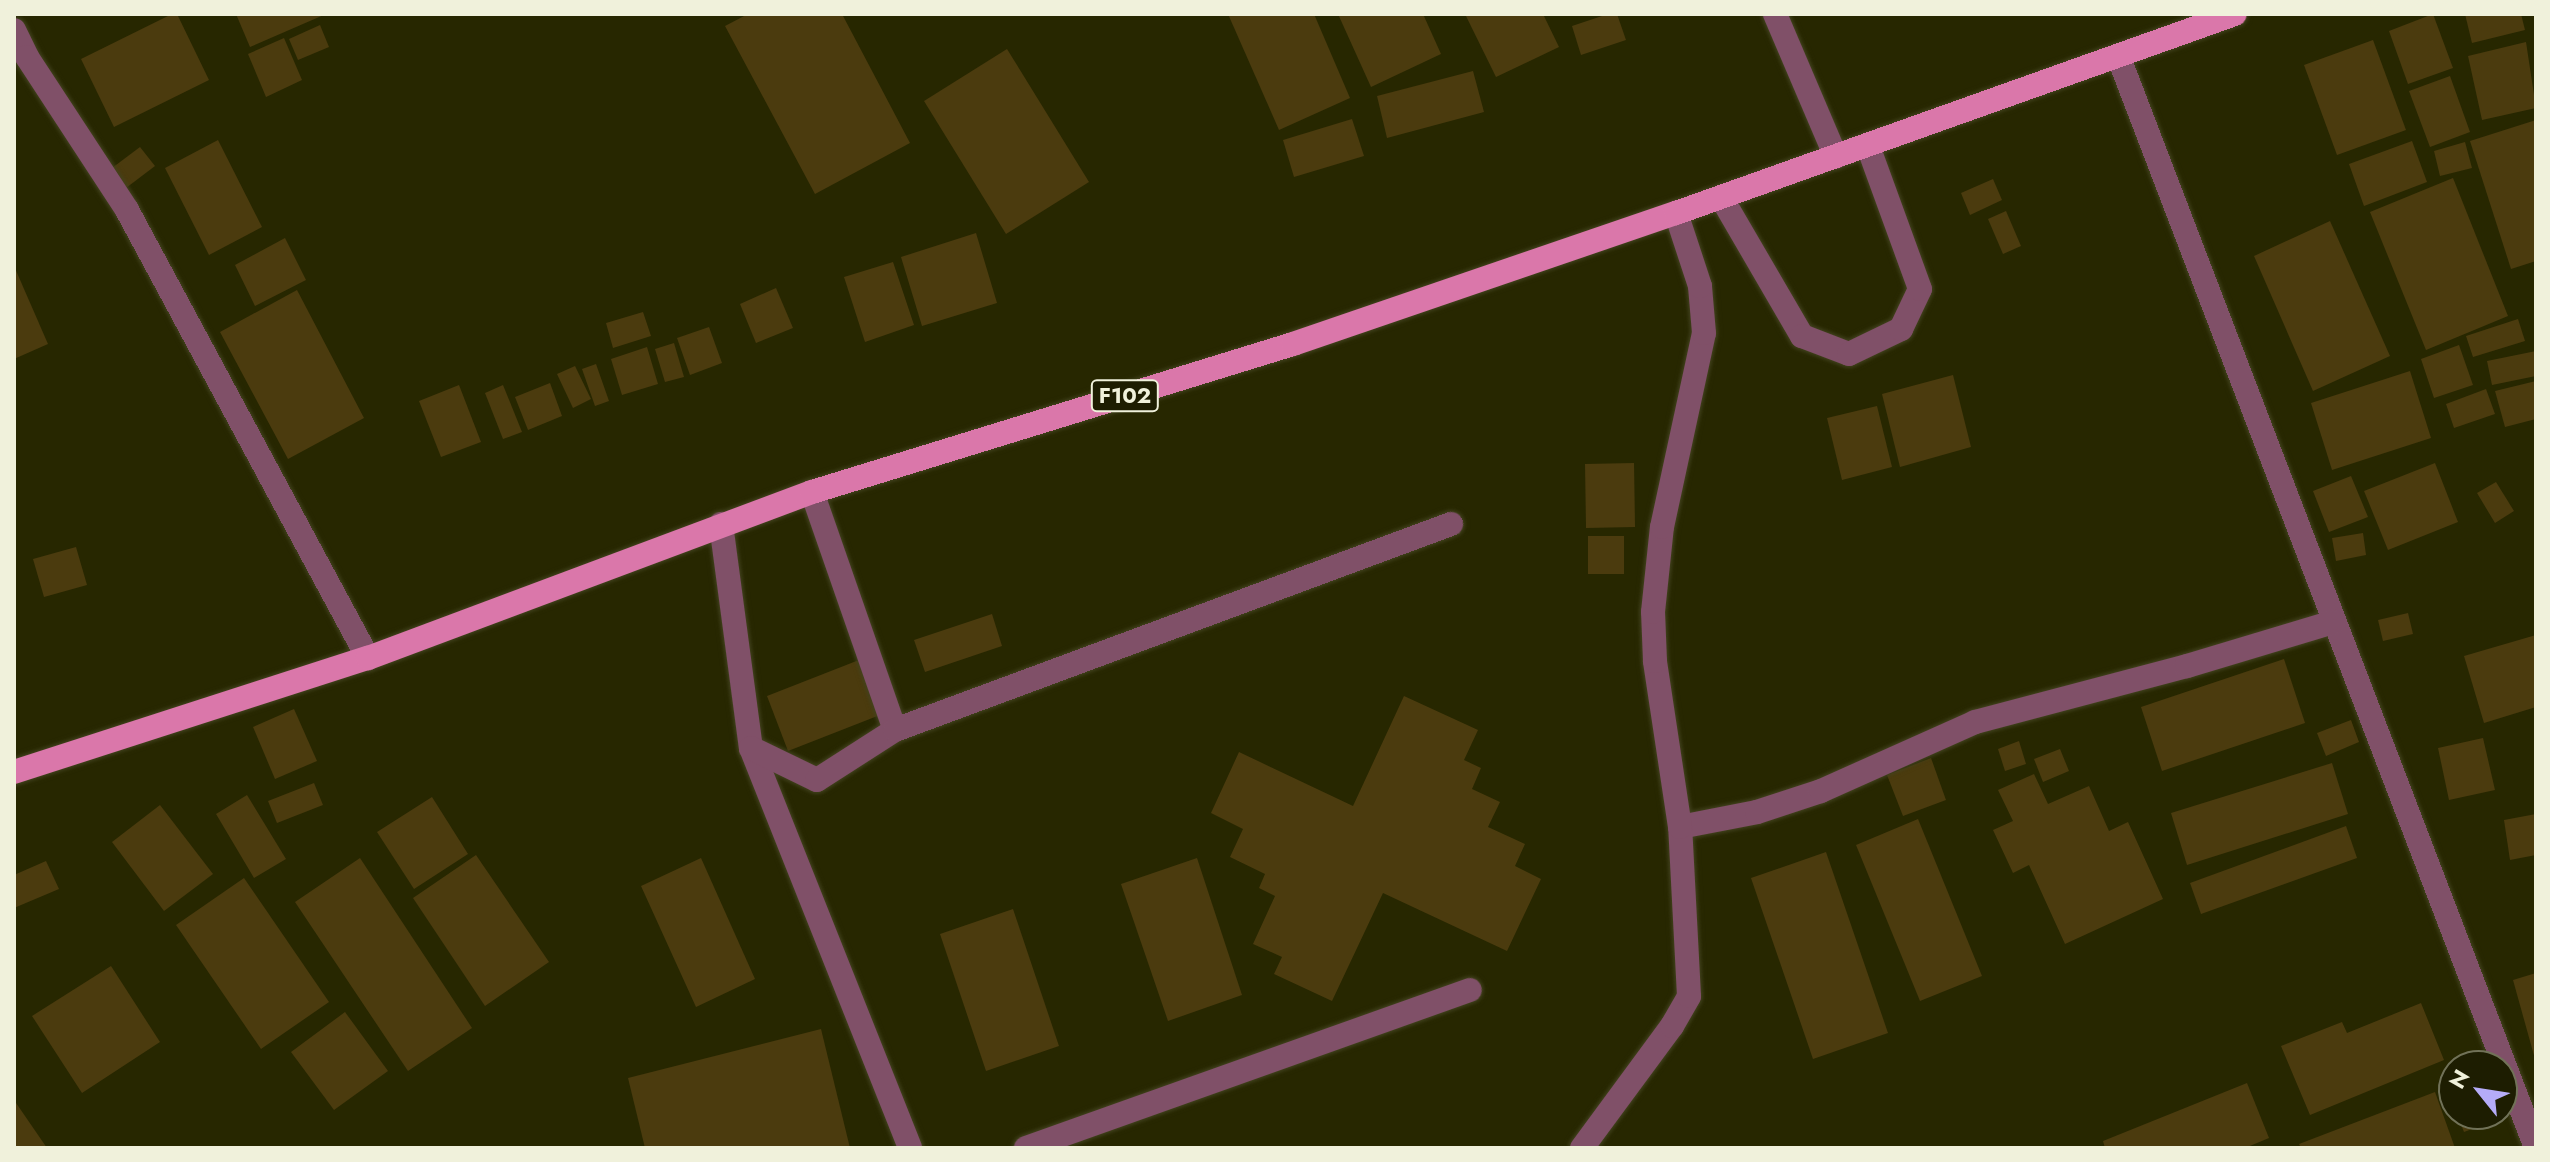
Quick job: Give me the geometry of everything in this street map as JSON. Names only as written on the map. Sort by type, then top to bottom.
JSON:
[{"type":"main road","name":"F102","points":[[14,772],[368,658],[812,492],[1293,344],[1868,146],[2235,14]]},
{"type":"street","points":[[1775,14],[1836,157]]},
{"type":"street","points":[[14,30],[27,57],[127,210],[368,658]]},
{"type":"street","points":[[2119,58],[2536,1148]]},
{"type":"street","points":[[1721,197],[1802,336],[1849,354],[1901,329],[1920,289],[1868,146]]},
{"type":"street","points":[[1582,1148],[1672,1026],[1689,996],[1680,827],[1655,661],[1653,612],[1662,527],[1704,333],[1700,286],[1676,213]]},
{"type":"street","points":[[812,492],[895,730]]},
{"type":"street","points":[[721,524],[751,748],[910,1148]]},
{"type":"street","points":[[751,748],[817,780],[895,730],[1451,524]]},
{"type":"street","points":[[1680,827],[1757,812],[1821,791],[1975,722],[2334,622]]},
{"type":"street","points":[[1026,1148],[1470,990]]},
{"type":"building","points":[[177,14],[209,80],[114,127],[81,59]]},
{"type":"building","points":[[236,14],[326,14],[250,47]]},
{"type":"building","points":[[748,14],[842,14],[910,143],[815,194],[725,26]]},
{"type":"building","points":[[1228,14],[1314,14],[1350,98],[1279,130]]},
{"type":"building","points":[[1338,14],[1423,14],[1441,54],[1371,87]]},
{"type":"building","points":[[1465,14],[1543,14],[1559,47],[1496,77]]},
{"type":"building","points":[[1617,14],[1626,40],[1581,55],[1572,26]]},
{"type":"building","points":[[2433,14],[2453,68],[2408,84],[2389,31]]},
{"type":"building","points":[[2465,14],[2521,14],[2525,30],[2472,43]]},
{"type":"building","points":[[320,25],[329,47],[298,60],[289,39]]},
{"type":"building","points":[[284,38],[302,80],[266,97],[248,54]]},
{"type":"building","points":[[2373,40],[2406,130],[2337,155],[2304,65]]},
{"type":"building","points":[[2526,42],[2536,108],[2482,120],[2468,56]]},
{"type":"building","points":[[1007,49],[1089,182],[1006,234],[924,101]]},
{"type":"building","points":[[1473,71],[1484,112],[1387,138],[1377,96]]},
{"type":"building","points":[[2450,76],[2470,132],[2430,147],[2409,91]]},
{"type":"building","points":[[1352,119],[1364,156],[1294,177],[1283,140]]},
{"type":"building","points":[[2536,120],[2536,261],[2511,269],[2470,141]]},
{"type":"building","points":[[218,140],[262,227],[209,255],[165,168]]},
{"type":"building","points":[[2412,141],[2427,182],[2364,206],[2349,164]]},
{"type":"building","points":[[2465,142],[2472,168],[2440,176],[2434,151]]},
{"type":"building","points":[[140,147],[155,166],[126,188],[112,168]]},
{"type":"building","points":[[2453,178],[2508,316],[2426,350],[2370,212]]},
{"type":"building","points":[[1993,179],[2002,200],[1970,215],[1961,193]]},
{"type":"building","points":[[2006,211],[2021,246],[2003,254],[1988,219]]},
{"type":"building","points":[[2330,221],[2390,356],[2313,391],[2254,256]]},
{"type":"building","points":[[976,233],[997,303],[922,326],[901,257]]},
{"type":"building","points":[[285,238],[306,280],[255,306],[235,265]]},
{"type":"building","points":[[893,262],[914,325],[865,342],[844,277]]},
{"type":"building","points":[[14,266],[48,344],[14,359]]},
{"type":"building","points":[[776,288],[793,328],[756,343],[740,304]]},
{"type":"building","points":[[297,290],[364,418],[288,459],[220,332]]},
{"type":"building","points":[[643,312],[651,336],[613,348],[606,323]]},
{"type":"building","points":[[2518,319],[2525,341],[2473,357],[2466,336]]},
{"type":"building","points":[[709,327],[722,363],[690,375],[677,338]]},
{"type":"building","points":[[674,343],[684,377],[665,382],[655,349]]},
{"type":"building","points":[[2459,345],[2473,385],[2434,398],[2421,359]]},
{"type":"building","points":[[647,347],[658,384],[622,395],[611,359]]},
{"type":"building","points":[[2536,351],[2536,376],[2492,385],[2487,361]]},
{"type":"building","points":[[596,364],[609,401],[595,406],[582,369]]},
{"type":"building","points":[[575,366],[591,399],[573,408],[557,374]]},
{"type":"building","points":[[2410,371],[2431,438],[2332,470],[2311,403]]},
{"type":"building","points":[[1953,375],[1971,447],[1900,467],[1882,394]]},
{"type":"building","points":[[2536,381],[2536,419],[2505,427],[2495,391]]},
{"type":"building","points":[[550,383],[562,416],[528,430],[515,397]]},
{"type":"building","points":[[459,385],[481,442],[441,457],[419,401]]},
{"type":"building","points":[[503,385],[522,432],[503,439],[485,393]]},
{"type":"building","points":[[2486,389],[2495,414],[2454,428],[2446,404]]},
{"type":"building","points":[[1877,406],[1892,467],[1842,480],[1827,418]]},
{"type":"building","points":[[1634,463],[1635,527],[1586,528],[1585,464]]},
{"type":"building","points":[[2435,463],[2458,522],[2388,550],[2364,491]]},
{"type":"building","points":[[2351,476],[2368,517],[2329,532],[2313,491]]},
{"type":"building","points":[[2496,482],[2514,511],[2495,523],[2477,493]]},
{"type":"building","points":[[2363,533],[2366,555],[2336,561],[2332,538]]},
{"type":"building","points":[[1588,536],[1624,536],[1624,574],[1588,574]]},
{"type":"building","points":[[76,547],[87,585],[44,597],[33,559]]},
{"type":"building","points":[[2408,613],[2413,634],[2383,641],[2378,620]]},
{"type":"building","points":[[992,614],[1002,646],[925,672],[914,640]]},
{"type":"building","points":[[2536,635],[2536,707],[2484,723],[2464,656]]},
{"type":"building","points":[[2284,659],[2305,723],[2162,771],[2141,707]]},
{"type":"building","points":[[859,660],[880,715],[788,751],[767,696]]},
{"type":"building","points":[[1404,696],[1478,730],[1464,760],[1481,768],[1472,789],[1500,802],[1488,827],[1525,844],[1515,866],[1541,879],[1507,951],[1383,893],[1332,1001],[1274,974],[1282,957],[1253,944],[1275,896],[1259,888],[1265,874],[1230,857],[1243,829],[1211,813],[1239,752],[1353,806]]},
{"type":"building","points":[[294,709],[317,761],[275,779],[253,727]]},
{"type":"building","points":[[2351,720],[2359,742],[2326,756],[2317,733]]},
{"type":"building","points":[[2483,738],[2495,790],[2449,800],[2438,748]]},
{"type":"building","points":[[2019,741],[2026,764],[2005,771],[1998,749]]},
{"type":"building","points":[[2060,749],[2069,771],[2043,782],[2034,759]]},
{"type":"building","points":[[1931,758],[1946,800],[1903,816],[1887,775]]},
{"type":"building","points":[[2332,763],[2348,814],[2187,865],[2171,813]]},
{"type":"building","points":[[2034,774],[2048,804],[2089,786],[2109,831],[2128,822],[2163,899],[2065,944],[2029,865],[2013,873],[1993,830],[2013,821],[1998,790]]},
{"type":"building","points":[[314,783],[323,805],[277,823],[268,801]]},
{"type":"building","points":[[247,795],[286,859],[254,878],[216,814]]},
{"type":"building","points":[[432,797],[468,854],[414,889],[377,832]]},
{"type":"building","points":[[160,805],[213,874],[164,911],[112,842]]},
{"type":"building","points":[[2536,814],[2536,855],[2510,860],[2504,820]]},
{"type":"building","points":[[1918,819],[1982,976],[1920,1001],[1856,845]]},
{"type":"building","points":[[2346,826],[2357,858],[2201,914],[2190,883]]},
{"type":"building","points":[[1826,852],[1888,1033],[1813,1059],[1751,878]]},
{"type":"building","points":[[476,855],[549,962],[485,1006],[413,898]]},
{"type":"building","points":[[360,858],[472,1028],[408,1071],[295,902]]},
{"type":"building","points":[[701,858],[755,979],[696,1007],[641,886]]},
{"type":"building","points":[[1197,858],[1242,995],[1168,1021],[1121,884]]},
{"type":"building","points":[[46,861],[59,889],[14,908],[14,875]]},
{"type":"building","points":[[244,878],[329,1002],[261,1049],[176,925]]},
{"type":"building","points":[[1013,909],[1059,1046],[986,1071],[940,934]]},
{"type":"building","points":[[111,966],[160,1042],[82,1093],[32,1016]]},
{"type":"building","points":[[2536,973],[2536,1059],[2535,1059],[2513,980]]},
{"type":"building","points":[[2421,1003],[2440,1050],[2438,1062],[2310,1115],[2281,1046],[2342,1022],[2347,1033]]},
{"type":"building","points":[[345,1012],[388,1071],[334,1110],[291,1052]]},
{"type":"building","points":[[821,1029],[850,1148],[645,1148],[628,1078]]},
{"type":"building","points":[[2247,1083],[2269,1138],[2245,1148],[2105,1148],[2103,1141]]},
{"type":"building","points":[[2435,1092],[2438,1130],[2449,1130],[2455,1148],[2301,1148],[2299,1144]]},
{"type":"building","points":[[14,1100],[47,1148],[14,1148]]}]
